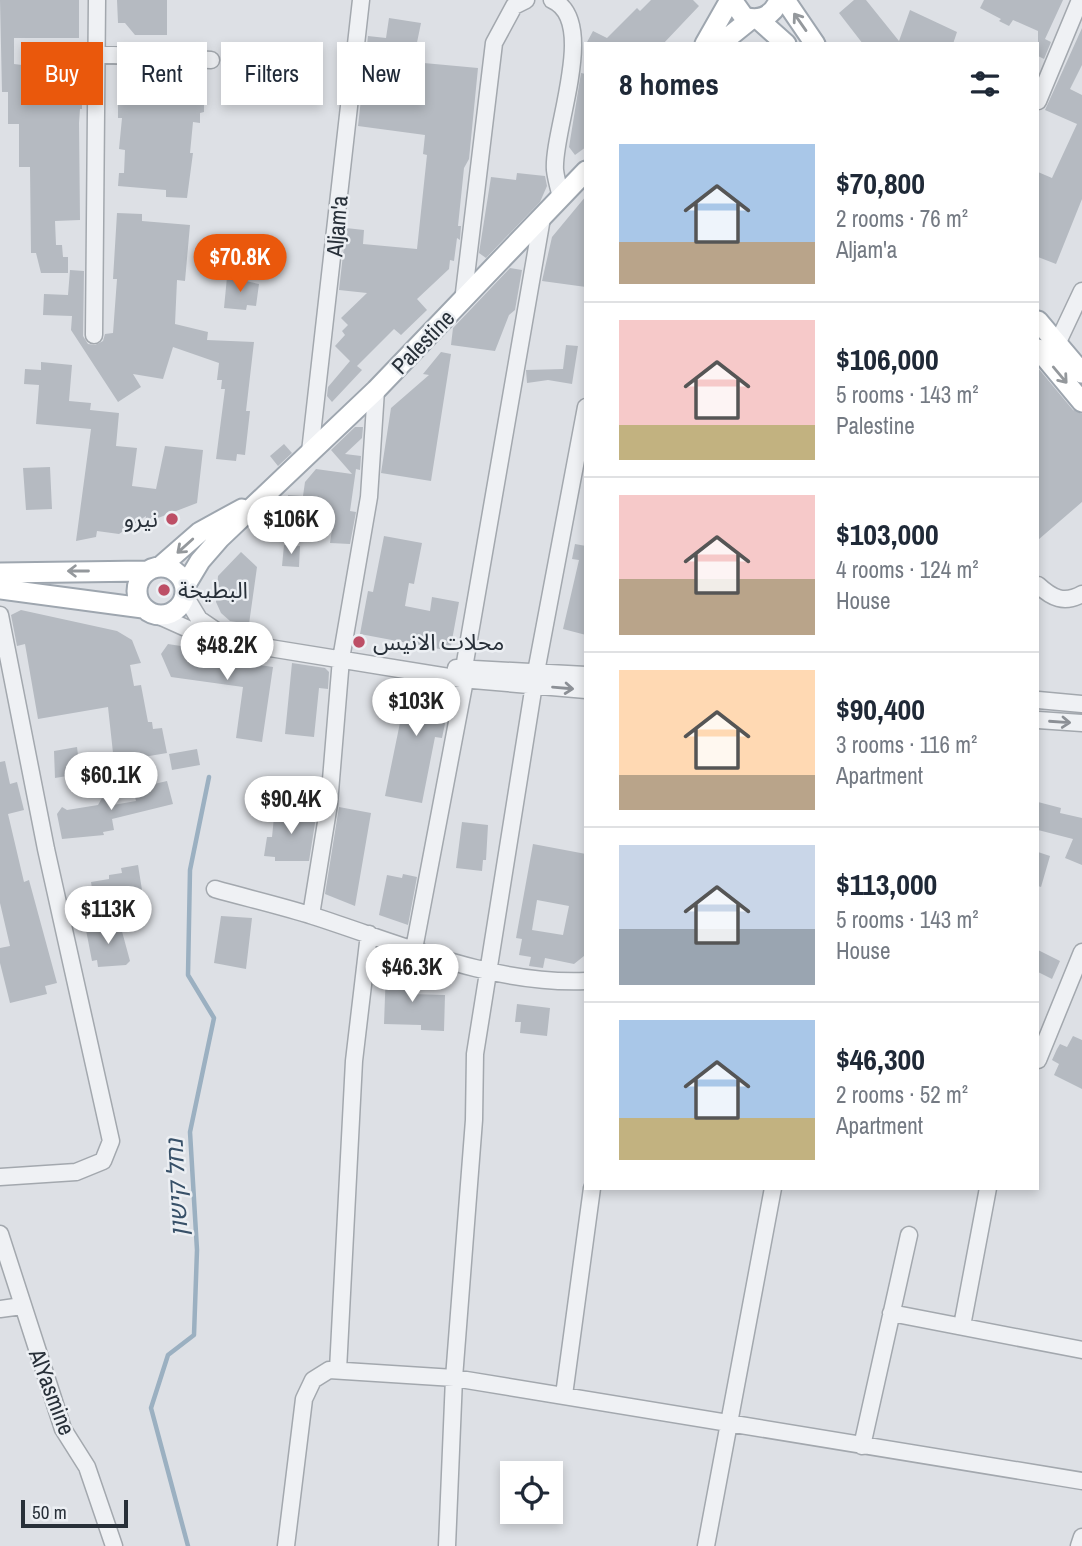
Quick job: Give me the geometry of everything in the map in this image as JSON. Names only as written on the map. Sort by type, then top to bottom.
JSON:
[{"type":"main road","points":[[706,42],[731,0],[738,12],[755,19],[784,42]]},
{"type":"main road","points":[[723,42],[755,19],[772,13],[779,0]]},
{"type":"main road","points":[[785,0],[814,42]]},
{"type":"main road","name":"Palestine","points":[[185,591],[200,561],[253,505],[376,390],[584,173]]},
{"type":"main road","points":[[1039,324],[1047,346],[1082,402]]},
{"type":"main road","points":[[1047,346],[1082,373]]},
{"type":"main road","points":[[150,612],[136,593],[137,585],[201,532],[236,510],[253,505]]},
{"type":"main road","points":[[0,573],[154,569],[177,572],[185,591],[173,613],[150,612],[0,589]]},
{"type":"street","points":[[95,42],[97,0]]},
{"type":"street","name":"Aljam'a","points":[[310,452],[361,0]]},
{"type":"street","points":[[463,301],[494,43],[514,6],[526,0]]},
{"type":"street","points":[[552,0],[564,7],[573,27],[572,53],[555,169],[561,197]]},
{"type":"street","points":[[1039,99],[1080,0]]},
{"type":"street","points":[[103,54],[211,60]]},
{"type":"street","points":[[94,105],[94,335]]},
{"type":"street","points":[[414,949],[465,674],[542,218]]},
{"type":"street","points":[[1047,346],[1082,291]]},
{"type":"street","points":[[311,915],[329,804],[341,659],[369,497],[376,390]]},
{"type":"street","points":[[447,1546],[454,1378],[473,1134],[475,1054],[486,970],[584,418]]},
{"type":"street","points":[[1039,587],[1057,599],[1068,600],[1082,594]]},
{"type":"street","points":[[185,591],[199,620],[232,640]]},
{"type":"street","points":[[150,612],[206,637],[399,667],[536,679],[584,690]]},
{"type":"street","points":[[0,615],[46,849],[111,1141],[103,1161],[76,1172],[0,1177]]},
{"type":"street","points":[[536,679],[584,675]]},
{"type":"street","points":[[1039,701],[1082,704]]},
{"type":"street","points":[[1039,720],[1082,723]]},
{"type":"street","points":[[215,890],[311,915],[486,970],[549,982],[584,981]]},
{"type":"street","points":[[338,1370],[354,1061],[369,934]]},
{"type":"street","points":[[1039,1058],[1082,952]]},
{"type":"street","points":[[564,1395],[592,1190]]},
{"type":"street","points":[[706,1546],[773,1190]]},
{"type":"street","points":[[962,1326],[988,1190]]},
{"type":"street","name":"AlYasmine","points":[[0,1234],[63,1429],[87,1466],[114,1546]]},
{"type":"street","points":[[862,1446],[909,1235]]},
{"type":"street","points":[[0,1309],[22,1306]]},
{"type":"street","points":[[891,1313],[1082,1350]]},
{"type":"street","points":[[286,1546],[304,1399],[307,1389],[320,1373],[338,1370],[365,1374],[454,1378],[1082,1481]]},
{"type":"street","points":[[1079,1546],[1082,1537]]},
{"type":"building","points":[[0,0],[79,0],[79,38],[14,38],[14,64],[21,65],[21,105],[82,105],[79,123],[80,220],[55,221],[56,245],[62,245],[63,257],[68,257],[68,273],[41,273],[36,253],[31,253],[30,167],[19,167],[19,124],[8,124],[8,92],[2,92]]},
{"type":"building","points":[[117,0],[167,0],[167,35],[135,35],[125,23],[118,23]]},
{"type":"building","points":[[651,0],[693,0],[699,6],[665,42],[587,42],[593,31],[607,38],[637,8],[640,11]]},
{"type":"building","points":[[854,0],[866,0],[899,41],[910,10],[957,32],[954,42],[861,42],[839,13]]},
{"type":"building","points":[[984,0],[1063,0],[1045,39],[1051,42],[1044,59],[1039,56],[1038,31],[1013,20],[1009,26],[980,8]]},
{"type":"building","points":[[389,18],[421,23],[417,42],[367,42],[368,36],[386,38]]},
{"type":"building","points":[[1082,28],[1082,65],[1070,89],[1082,95],[1082,199],[1056,264],[1039,257],[1039,172],[1052,178],[1077,124],[1045,110]]},
{"type":"building","points":[[425,63],[478,68],[469,159],[464,168],[458,226],[461,226],[460,240],[457,238],[454,261],[450,260],[449,269],[417,299],[427,310],[401,335],[394,329],[357,366],[362,370],[332,402],[327,396],[328,387],[350,361],[335,346],[345,335],[342,331],[348,325],[341,318],[367,293],[339,290],[346,228],[364,230],[363,244],[417,249],[427,155],[423,154],[425,135],[358,126],[360,105],[425,105]]},
{"type":"building","points":[[581,73],[584,74],[584,148],[575,155],[569,147]]},
{"type":"building","points":[[118,105],[204,105],[204,112],[200,113],[200,123],[193,122],[190,153],[193,153],[187,198],[166,197],[166,190],[118,186],[119,173],[124,173],[125,150],[119,149],[122,118],[118,118]]},
{"type":"building","points":[[517,173],[545,176],[547,186],[540,202],[486,258],[479,253],[491,177],[516,180]]},
{"type":"building","points":[[584,198],[584,287],[542,281],[552,237]]},
{"type":"building","points":[[117,213],[142,214],[142,221],[190,225],[185,281],[177,280],[175,324],[208,332],[207,340],[254,342],[246,411],[250,411],[245,455],[237,454],[236,461],[216,459],[225,389],[221,389],[222,380],[217,380],[219,363],[173,347],[163,379],[133,374],[141,387],[118,402],[71,330],[72,316],[43,315],[44,294],[68,295],[70,270],[84,271],[83,336],[88,344],[95,345],[103,341],[105,334],[113,333],[117,279],[113,279]]},
{"type":"building","points":[[510,268],[522,270],[515,310],[509,315],[495,351],[451,345],[453,328]]},
{"type":"building","points":[[227,277],[259,284],[256,306],[247,305],[246,310],[224,308]]},
{"type":"building","points":[[566,345],[578,346],[572,384],[548,380],[527,383],[526,370],[563,369]]},
{"type":"building","points":[[441,352],[451,354],[431,481],[381,473],[391,408],[429,375],[423,374]]},
{"type":"building","points":[[41,362],[72,365],[69,401],[91,403],[90,410],[119,413],[116,446],[137,448],[132,486],[156,489],[165,446],[203,450],[197,503],[145,523],[146,516],[119,534],[97,531],[96,537],[76,541],[91,429],[36,424],[39,385],[24,384],[25,369],[41,370]]},
{"type":"building","points":[[1039,369],[1073,410],[1082,414],[1082,502],[1039,539]]},
{"type":"building","points":[[355,427],[363,427],[362,438],[345,454],[361,456],[360,470],[356,469],[350,511],[356,512],[350,544],[330,543],[333,523],[308,520],[309,509],[287,507],[288,495],[303,496],[305,482],[316,469],[352,474],[331,450]]},
{"type":"building","points":[[284,444],[292,453],[278,466],[270,456]]},
{"type":"building","points":[[50,467],[52,509],[26,510],[23,468]]},
{"type":"building","points":[[384,536],[422,543],[414,584],[409,583],[405,606],[430,611],[432,597],[459,602],[450,651],[360,634],[368,591],[373,592]]},
{"type":"building","points":[[575,544],[584,546],[584,634],[563,629],[579,560],[572,559]]},
{"type":"building","points":[[284,545],[300,546],[299,567],[282,566]]},
{"type":"building","points":[[241,552],[257,567],[249,624],[230,621],[221,613],[216,602],[218,576]]},
{"type":"building","points":[[21,610],[117,631],[132,640],[141,663],[130,665],[134,686],[141,685],[148,722],[152,722],[153,729],[162,728],[167,753],[114,762],[108,707],[38,719],[25,644],[17,646],[11,615]]},
{"type":"building","points":[[168,644],[238,655],[237,662],[273,667],[262,742],[236,738],[243,687],[171,677],[161,654]]},
{"type":"building","points":[[292,663],[325,668],[329,672],[328,689],[319,688],[314,737],[285,734]]},
{"type":"building","points":[[400,681],[447,689],[451,695],[442,738],[435,737],[422,803],[385,796],[402,713],[394,711]]},
{"type":"building","points":[[77,747],[78,755],[82,754],[85,773],[55,778],[54,751]]},
{"type":"building","points":[[197,749],[200,765],[172,770],[169,754]]},
{"type":"building","points":[[5,761],[10,784],[17,782],[24,810],[8,814],[24,882],[29,880],[57,983],[45,986],[47,994],[10,1003],[0,963],[0,948],[10,946],[0,903],[0,762]]},
{"type":"building","points":[[167,781],[173,804],[112,819],[114,830],[103,832],[104,835],[62,839],[57,814],[62,807],[67,810],[98,805],[102,798],[113,805],[136,801],[133,789]]},
{"type":"building","points":[[1039,802],[1061,808],[1060,813],[1082,818],[1082,865],[1065,858],[1073,839],[1039,830]]},
{"type":"building","points":[[275,807],[305,810],[304,815],[316,817],[309,861],[275,861],[275,857],[264,856],[267,837],[272,837]]},
{"type":"building","points":[[339,807],[371,813],[355,906],[325,894]]},
{"type":"building","points":[[462,822],[488,825],[486,860],[483,860],[482,871],[456,868]]},
{"type":"building","points":[[533,844],[584,854],[584,956],[574,964],[545,958],[543,968],[529,966],[531,957],[519,955],[522,939],[516,938]],"holes":[[[537,900],[569,906],[563,935],[532,930]]]},
{"type":"building","points":[[1039,852],[1050,856],[1041,887],[1039,886]]},
{"type":"building","points":[[138,865],[142,890],[93,895],[91,882],[109,879],[109,875],[122,873],[121,868]]},
{"type":"building","points":[[403,874],[417,877],[408,925],[379,915],[387,875],[402,878]]},
{"type":"building","points":[[221,916],[252,918],[246,969],[214,963]]},
{"type":"building","points":[[120,924],[130,961],[126,965],[98,967],[97,960],[92,961],[86,930]]},
{"type":"building","points":[[1039,950],[1060,961],[1052,979],[1039,972]]},
{"type":"building","points":[[386,970],[411,971],[410,994],[445,995],[444,1031],[421,1030],[421,1025],[384,1024]]},
{"type":"building","points":[[517,1004],[550,1008],[547,1036],[520,1033],[521,1022],[515,1022]]},
{"type":"building","points":[[1073,1036],[1082,1040],[1082,1089],[1054,1075],[1059,1064],[1052,1060],[1057,1049],[1060,1044],[1067,1047]]},
{"type":"waterway","name":"נחל קישון","points":[[188,1546],[151,1408],[168,1355],[194,1335],[197,1250],[190,1132],[214,1018],[188,975],[190,870],[209,777]]},
{"type":"place","name":"نيرو","points":[[172,519]]},
{"type":"place","name":"البطيخة","points":[[164,590]]},
{"type":"place","name":"محلات الانيس","points":[[359,642]]}]
